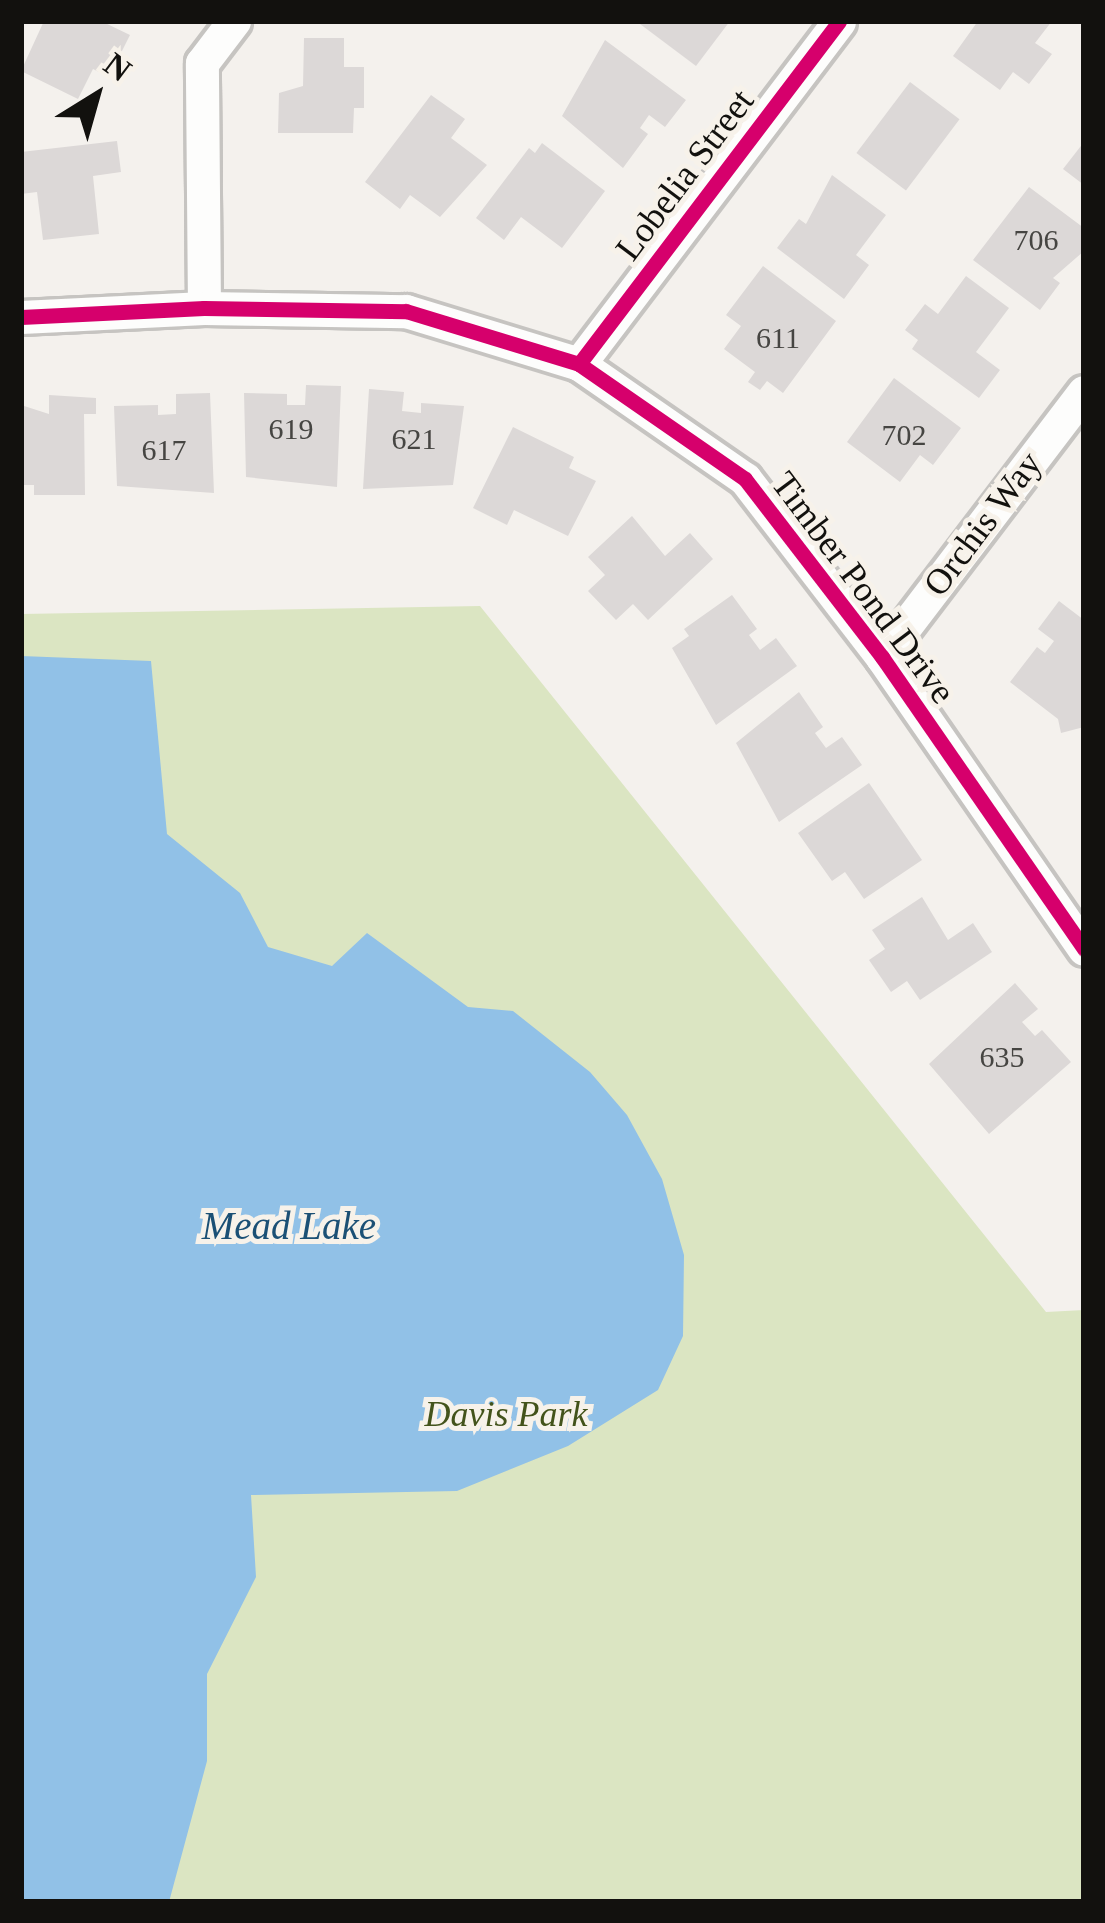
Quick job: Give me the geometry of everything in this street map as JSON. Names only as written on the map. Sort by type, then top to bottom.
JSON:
[{"type":"street","points":[[204,308],[202,62],[233,21]]},
{"type":"street","name":"Lobelia Street","points":[[579,364],[839,21]]},
{"type":"street","name":"Timber Pond Drive","points":[[21,317],[204,308],[406,311],[579,364],[745,479],[882,657],[1084,949]]},
{"type":"street","name":"Orchis Way","points":[[882,657],[1084,392]]},
{"type":"green space","name":"Davis Park","points":[[480,606],[1046,1312],[1084,1310],[1084,1902],[21,1902],[21,614]]},
{"type":"water","name":"Mead Lake","points":[[21,656],[151,661],[167,834],[240,893],[268,947],[332,966],[367,933],[468,1007],[513,1011],[590,1072],[627,1115],[662,1179],[684,1255],[683,1336],[658,1390],[568,1446],[457,1491],[251,1495],[256,1577],[207,1674],[207,1761],[169,1902],[21,1902]]},
{"type":"building","points":[[44,21],[101,21],[130,35],[109,77],[93,69],[78,99],[21,71]]},
{"type":"building","points":[[636,21],[730,21],[696,66]]},
{"type":"building","points":[[978,21],[1052,21],[1035,43],[1052,54],[1029,84],[1013,72],[1000,90],[953,56]]},
{"type":"building","points":[[304,38],[344,38],[344,67],[364,67],[364,108],[354,108],[353,133],[278,133],[279,93],[303,86]]},
{"type":"building","points":[[605,40],[686,100],[665,127],[649,115],[640,128],[648,134],[623,168],[562,116]]},
{"type":"building","points":[[910,82],[960,119],[906,190],[856,153]]},
{"type":"building","points":[[431,95],[465,119],[451,138],[487,165],[440,217],[410,195],[400,209],[365,182]]},
{"type":"building","points":[[117,141],[121,172],[93,176],[99,234],[43,240],[37,192],[21,194],[21,152]]},
{"type":"building","points":[[1084,142],[1084,185],[1063,169]]},
{"type":"building","points":[[542,143],[605,191],[562,248],[521,217],[504,240],[476,218],[529,148],[535,153]]},
{"type":"building","points":[[832,175],[886,215],[856,255],[869,265],[844,299],[777,248],[799,219],[806,224]]},
{"type":"building","points":[[1029,187],[1084,228],[1084,251],[1053,278],[1060,283],[1040,310],[973,260]]},
{"type":"building","points":[[763,266],[836,321],[783,393],[767,381],[760,390],[748,382],[755,372],[724,349],[741,326],[726,315]]},
{"type":"building","points":[[966,276],[1009,308],[976,352],[1000,370],[979,398],[912,349],[918,340],[905,330],[925,304],[938,314]]},
{"type":"building","points":[[894,378],[961,428],[933,465],[920,455],[900,482],[847,442]]},
{"type":"building","points":[[306,385],[341,386],[337,487],[246,477],[244,393],[287,394],[287,405],[305,405]]},
{"type":"building","points":[[369,389],[404,392],[402,411],[421,413],[421,403],[464,406],[453,485],[363,489]]},
{"type":"building","points":[[210,393],[214,493],[117,486],[114,406],[158,405],[158,415],[176,414],[176,394]]},
{"type":"building","points":[[49,395],[96,398],[96,414],[84,414],[85,495],[34,495],[34,485],[21,485],[21,405],[49,414]]},
{"type":"building","points":[[513,427],[574,457],[569,468],[596,481],[568,536],[514,510],[507,525],[473,508]]},
{"type":"building","points":[[632,516],[665,556],[690,533],[713,559],[648,620],[633,604],[616,620],[588,591],[605,575],[588,557]]},
{"type":"building","points":[[732,595],[757,629],[749,635],[760,650],[776,638],[797,666],[716,725],[672,648],[689,636],[684,629]]},
{"type":"building","points":[[1059,601],[1084,620],[1084,727],[1061,733],[1058,719],[1010,682],[1037,647],[1045,653],[1054,641],[1038,629]]},
{"type":"building","points":[[799,692],[823,727],[815,733],[826,748],[842,737],[862,765],[779,822],[736,743]]},
{"type":"building","points":[[869,783],[922,860],[864,899],[845,872],[832,881],[798,833]]},
{"type":"building","points":[[922,897],[948,940],[973,923],[992,952],[920,1000],[907,981],[891,992],[869,960],[885,949],[872,930]]},
{"type":"building","points":[[1015,983],[1038,1009],[1022,1022],[1035,1036],[1042,1030],[1071,1062],[989,1134],[929,1064]]},
{"type":"cycle path","points":[[579,364],[839,21]]},
{"type":"cycle path","points":[[21,317],[204,308],[406,311],[579,364],[745,479],[882,657],[1084,949]]}]
